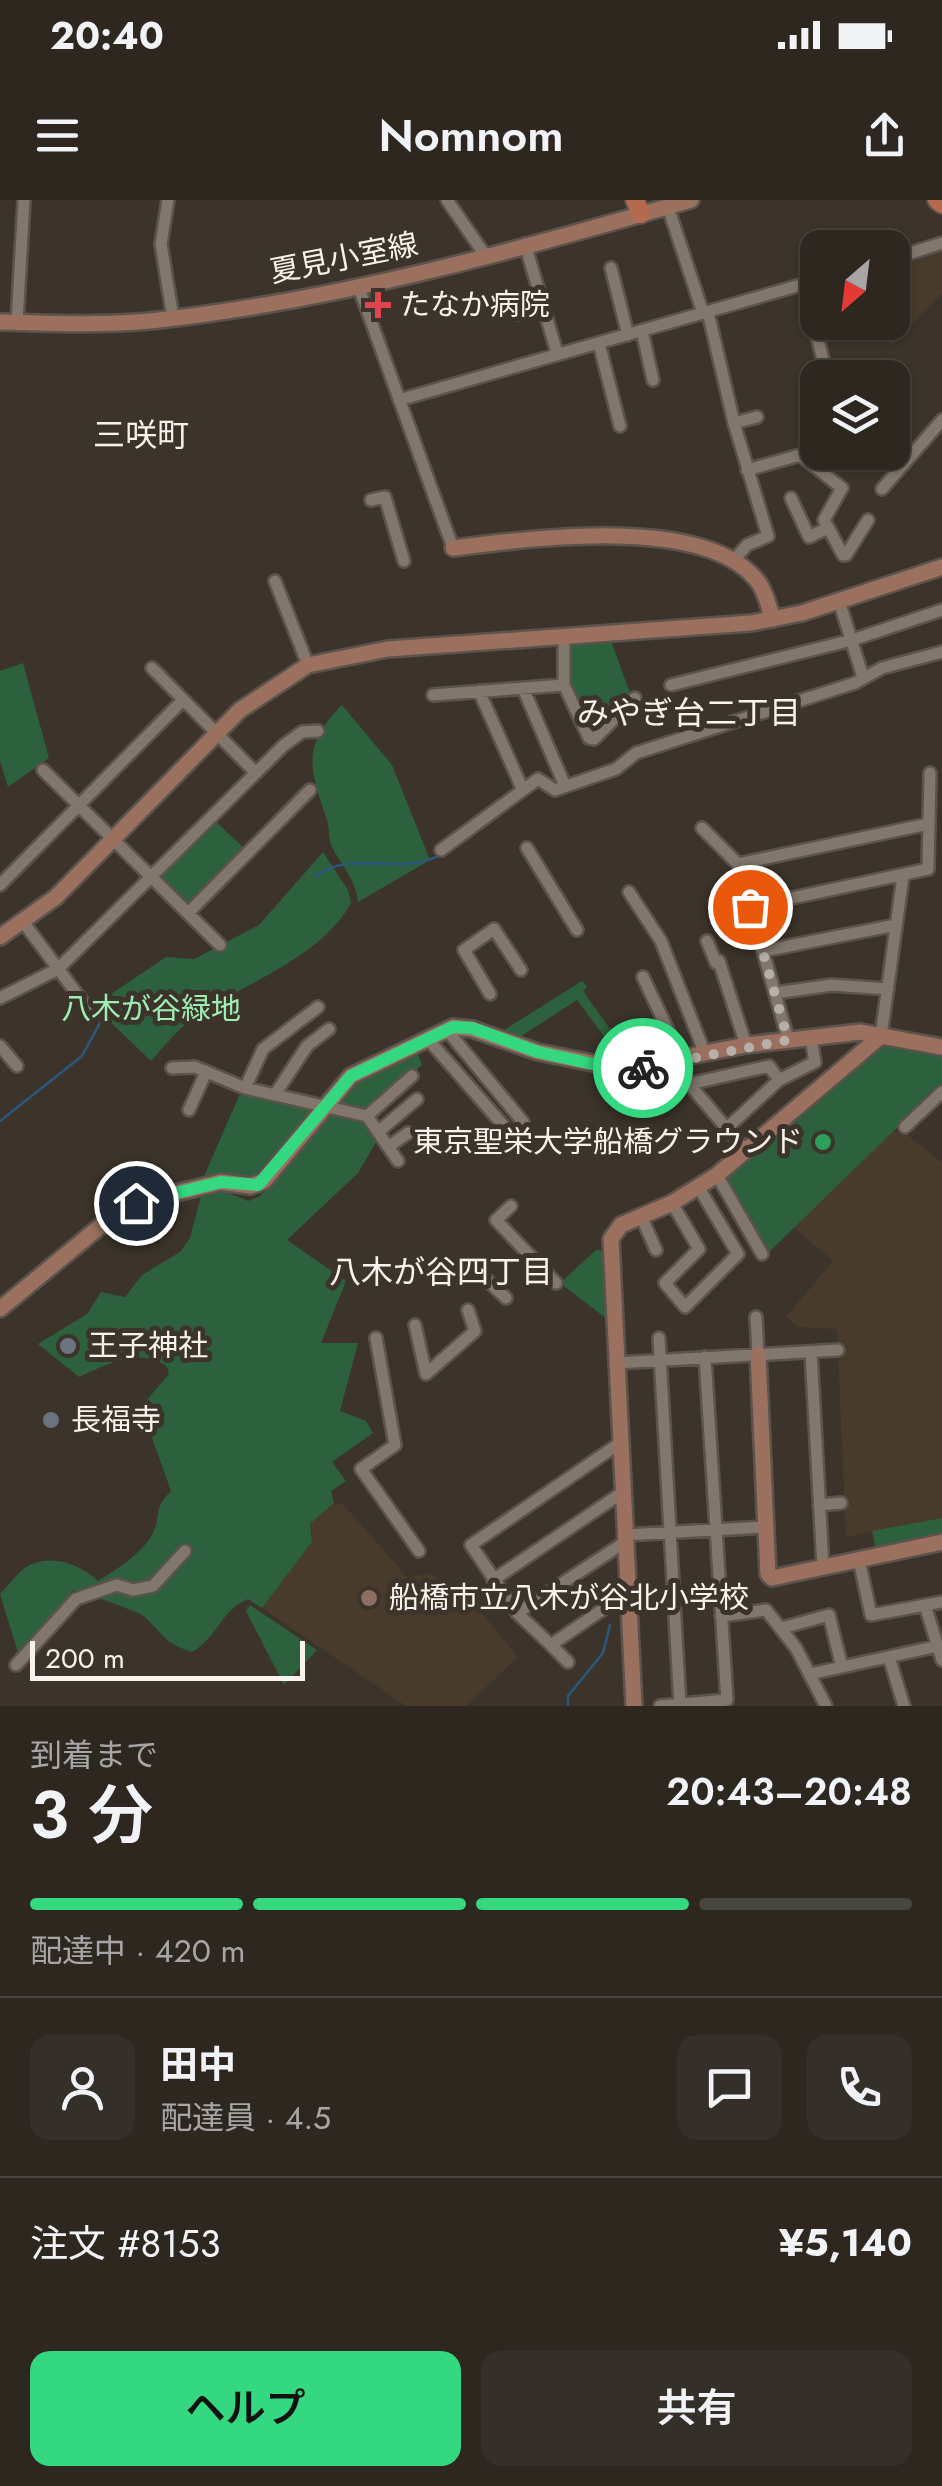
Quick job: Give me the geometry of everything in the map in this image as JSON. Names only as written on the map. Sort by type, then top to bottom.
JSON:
[{"type":"street","points":[[8,322],[24,200]]},
{"type":"street","points":[[168,200],[160,244],[173,318]]},
{"type":"street","points":[[447,200],[485,256]]},
{"type":"street","name":"夏見小室線","points":[[8,322],[104,324],[173,318],[358,285],[485,256],[638,207],[668,207],[691,200]]},
{"type":"street","points":[[668,207],[705,312],[746,470],[768,536],[747,545],[734,560]]},
{"type":"street","points":[[525,244],[557,353]]},
{"type":"street","points":[[910,254],[942,244]]},
{"type":"street","points":[[611,268],[628,334]]},
{"type":"street","points":[[358,285],[454,548],[588,536],[698,544],[734,560],[762,587],[773,619]]},
{"type":"street","points":[[400,400],[800,285]]},
{"type":"street","points":[[518,314],[543,307]]},
{"type":"street","points":[[642,330],[653,380]]},
{"type":"street","points":[[599,343],[620,426]]},
{"type":"street","points":[[734,424],[758,417]]},
{"type":"street","points":[[882,489],[942,420]]},
{"type":"street","points":[[746,470],[800,454],[842,488],[824,520],[844,555],[868,520]]},
{"type":"street","points":[[372,500],[385,496],[404,560]]},
{"type":"street","points":[[791,498],[809,536],[828,528]]},
{"type":"street","points":[[0,937],[24,923],[260,693],[308,665],[358,652],[773,619],[942,567]]},
{"type":"street","points":[[274,581],[308,665]]},
{"type":"street","points":[[839,601],[863,677]]},
{"type":"street","points":[[671,685],[852,640],[942,610]]},
{"type":"street","points":[[564,636],[564,684],[589,738],[594,738],[635,698]]},
{"type":"street","points":[[440,850],[517,798],[522,788],[538,779],[555,790],[616,769],[636,753],[942,652]]},
{"type":"street","points":[[152,668],[255,772]]},
{"type":"street","points":[[434,696],[564,684]]},
{"type":"street","points":[[523,688],[565,786]]},
{"type":"street","points":[[479,691],[522,788]]},
{"type":"street","points":[[0,885],[183,700]]},
{"type":"street","points":[[0,998],[58,969],[255,772],[302,732],[318,731]]},
{"type":"street","points":[[44,770],[220,945]]},
{"type":"street","points":[[750,907],[928,869],[930,773]]},
{"type":"street","points":[[188,913],[310,790]]},
{"type":"street","points":[[738,864],[928,824]]},
{"type":"street","points":[[702,828],[738,864],[788,1040]]},
{"type":"street","points":[[528,848],[577,930]]},
{"type":"street","points":[[634,1706],[611,1239],[616,1228],[672,1203],[717,1175],[881,1036],[903,876]]},
{"type":"street","points":[[629,892],[661,941],[705,1054]]},
{"type":"street","points":[[24,923],[86,1006]]},
{"type":"street","points":[[763,951],[896,925]]},
{"type":"street","points":[[490,994],[464,950],[494,929],[522,970]]},
{"type":"street","points":[[706,941],[719,962],[746,1045]]},
{"type":"street","points":[[642,977],[682,1060]]},
{"type":"street","points":[[775,994],[832,985],[888,989]]},
{"type":"street","points":[[244,1088],[262,1049],[318,1007]]},
{"type":"street","points":[[0,1309],[126,1206],[221,1182],[251,1186],[264,1181],[358,1071],[446,1029],[472,1028],[538,1052],[611,1068],[642,1068],[746,1045],[860,1032],[942,1047]]},
{"type":"street","points":[[446,1029],[523,1122]]},
{"type":"street","points":[[276,1093],[306,1046],[328,1030]]},
{"type":"street","points":[[427,1038],[518,1142]]},
{"type":"street","points":[[726,1128],[779,1080],[815,1062],[811,1038]]},
{"type":"street","points":[[0,1046],[17,1066]]},
{"type":"street","points":[[172,1068],[189,1066],[244,1088],[367,1116],[398,1161]]},
{"type":"street","points":[[746,1151],[688,1084],[770,1066],[779,1080]]},
{"type":"street","points":[[189,1110],[206,1072]]},
{"type":"street","points":[[367,1116],[412,1076]]},
{"type":"street","points":[[905,1128],[942,1092]]},
{"type":"street","points":[[378,1132],[417,1099]]},
{"type":"street","points":[[388,1147],[408,1133]]},
{"type":"street","points":[[717,1175],[762,1254]]},
{"type":"street","points":[[672,1203],[699,1249],[665,1282],[685,1306],[738,1254],[699,1188]]},
{"type":"street","points":[[511,1206],[496,1220],[556,1282]]},
{"type":"street","points":[[641,1216],[656,1250]]},
{"type":"street","points":[[468,1262],[506,1298]]},
{"type":"street","points":[[415,1325],[426,1374],[475,1331],[468,1310]]},
{"type":"street","points":[[756,1317],[768,1574],[772,1578],[942,1542]]},
{"type":"street","points":[[376,1338],[395,1446],[361,1469],[419,1552]]},
{"type":"street","points":[[659,1338],[680,1705]]},
{"type":"street","points":[[616,1363],[838,1350]]},
{"type":"street","points":[[812,1352],[823,1567]]},
{"type":"street","points":[[660,1706],[727,1700],[705,1358]]},
{"type":"street","points":[[568,1662],[517,1613],[471,1545],[620,1443]]},
{"type":"street","points":[[492,1580],[623,1492]]},
{"type":"street","points":[[820,1505],[841,1503]]},
{"type":"street","points":[[517,1613],[625,1539],[670,1532],[766,1527]]},
{"type":"street","points":[[16,1664],[76,1599],[117,1585],[134,1590],[153,1586],[186,1551]]},
{"type":"street","points":[[859,1560],[871,1616],[942,1602]]},
{"type":"street","points":[[551,1645],[628,1592]]},
{"type":"street","points":[[926,1606],[942,1660]]},
{"type":"street","points":[[720,1616],[766,1610],[782,1628],[826,1706]]},
{"type":"street","points":[[782,1628],[829,1615],[842,1667]]},
{"type":"street","points":[[810,1674],[938,1646]]},
{"type":"street","points":[[889,1657],[904,1706]]},
{"type":"shaded area","points":[[942,247],[942,293],[910,326],[910,257]]},
{"type":"shaded area","points":[[888,1129],[909,1136],[942,1163],[942,1518],[846,1537],[837,1329],[798,1327],[786,1317],[833,1261],[792,1226]]},
{"type":"shaded area","name":"船橋市立八木が谷北小学校","points":[[334,1503],[344,1505],[408,1578],[429,1573],[462,1589],[518,1657],[466,1706],[406,1706],[262,1608],[312,1542],[310,1524]]},
{"type":"green space","points":[[610,638],[631,696],[595,734],[590,734],[567,681],[569,641]]},
{"type":"green space","points":[[23,663],[49,758],[8,787],[0,761],[0,671]]},
{"type":"green space","points":[[342,705],[392,765],[430,860],[358,902],[352,880],[331,844],[313,771],[320,733]]},
{"type":"green space","points":[[213,819],[246,850],[186,907],[158,880],[159,875]]},
{"type":"green space","name":"八木が谷緑地","points":[[323,852],[348,890],[351,903],[337,923],[299,956],[189,1022],[151,1061],[99,1011],[77,1017],[166,957],[194,959],[259,925]]},
{"type":"green space","points":[[582,981],[587,987],[583,991],[635,1064],[624,1063],[577,1000],[517,1039],[501,1032]]},
{"type":"green space","name":"東京聖栄大学船橋グラウンド","points":[[884,1043],[942,1053],[942,1084],[767,1254],[725,1183],[727,1176]]},
{"type":"green space","points":[[416,1049],[422,1065],[368,1111],[378,1139],[358,1173],[287,1240],[346,1281],[321,1343],[358,1343],[340,1411],[366,1421],[373,1433],[332,1462],[346,1481],[331,1491],[334,1503],[310,1524],[312,1542],[262,1608],[248,1599],[239,1604],[192,1652],[168,1640],[142,1615],[74,1590],[19,1656],[0,1594],[14,1578],[30,1565],[57,1561],[76,1566],[98,1581],[149,1540],[161,1503],[171,1491],[141,1407],[169,1374],[167,1367],[146,1358],[134,1358],[79,1377],[38,1344],[87,1314],[101,1292],[125,1297],[142,1275],[180,1252],[190,1238],[201,1196],[222,1190],[248,1201],[260,1196],[352,1083]]},
{"type":"green space","points":[[242,1089],[309,1105],[313,1112],[256,1177],[202,1181]]},
{"type":"green space","points":[[597,1249],[604,1252],[607,1319],[560,1283]]},
{"type":"green space","points":[[942,1518],[942,1536],[876,1551],[872,1531]]},
{"type":"green space","points":[[250,1605],[317,1650],[284,1685],[246,1611]]},
{"type":"waterway","points":[[755,721],[843,693]]},
{"type":"waterway","points":[[684,744],[728,729]]},
{"type":"waterway","points":[[617,774],[635,761]]},
{"type":"waterway","points":[[561,794],[600,780]]},
{"type":"waterway","points":[[505,810],[523,797]]},
{"type":"waterway","points":[[315,876],[346,864],[410,864],[442,854]]},
{"type":"waterway","points":[[0,1121],[82,1056],[102,1019]]},
{"type":"waterway","points":[[568,1706],[568,1696],[603,1653],[610,1625]]},
{"type":"way so far","points":[[643,1068],[746,1045],[788,1040],[750,907]]},
{"type":"place","name":"たなか病院","points":[[378,305]]},
{"type":"place","name":"東京聖栄大学船橋グラウンド","points":[[823,1142]]},
{"type":"place","name":"王子神社","points":[[68,1346]]},
{"type":"place","name":"長福寺","points":[[51,1420]]},
{"type":"place","name":"船橋市立八木が谷北小学校","points":[[369,1598]]},
{"type":"district","name":"三咲町","points":[[141,435]]},
{"type":"district","name":"みやぎ台二丁目","points":[[689,713]]},
{"type":"district","name":"八木が谷四丁目","points":[[441,1272]]},
{"type":"route","points":[[136,1203],[221,1182],[258,1185],[351,1076],[453,1027],[472,1028],[538,1052],[611,1068],[643,1068]]}]
